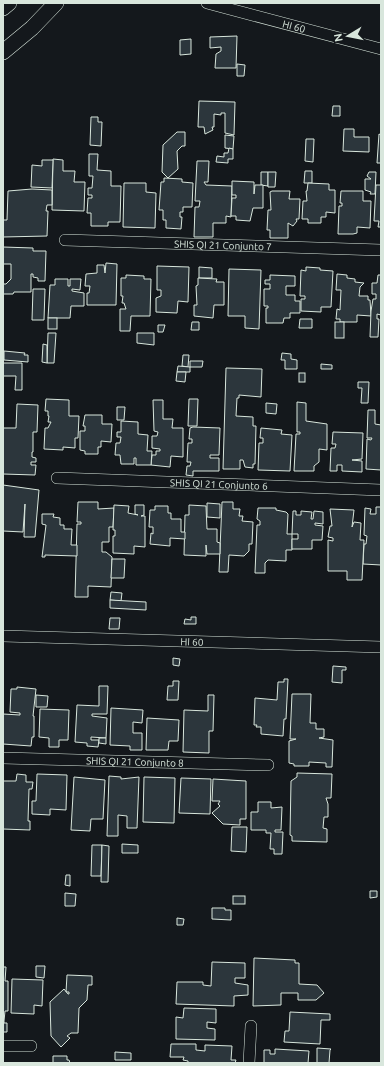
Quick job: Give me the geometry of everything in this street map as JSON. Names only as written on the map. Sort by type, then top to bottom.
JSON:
[{"type":"main road","points":[[3,8],[9,3]]},
{"type":"main road","points":[[3,52],[32,28],[56,3]]},
{"type":"street","name":"HI 60","points":[[207,3],[381,49]]},
{"type":"street","name":"SHIS QI 21 Conjunto 7","points":[[65,240],[381,250]]},
{"type":"street","name":"SHIS QI 21 Conjunto 6","points":[[57,478],[381,490]]},
{"type":"street","name":"HI 60","points":[[3,636],[381,647]]},
{"type":"street","name":"SHIS QI 21 Conjunto 8","points":[[3,758],[268,765]]},
{"type":"street","points":[[249,1063],[251,1026]]},
{"type":"street","points":[[3,1046],[31,1046]]},
{"type":"building","points":[[237,36],[236,68],[215,68],[216,54],[221,51],[221,47],[210,48],[210,37]]},
{"type":"building","points":[[191,39],[191,54],[180,55],[180,40]]},
{"type":"building","points":[[237,64],[245,65],[244,76],[237,76]]},
{"type":"building","points":[[199,101],[235,102],[234,135],[225,133],[225,113],[221,113],[221,115],[214,114],[213,130],[205,134],[204,127],[198,127]]},
{"type":"building","points":[[333,106],[340,106],[340,116],[332,116]]},
{"type":"building","points":[[91,117],[98,117],[98,122],[102,122],[101,146],[90,145]]},
{"type":"building","points":[[344,129],[354,129],[354,137],[369,137],[369,152],[343,151]]},
{"type":"building","points":[[177,132],[185,132],[185,146],[182,146],[177,151],[178,169],[168,178],[162,172],[163,145]]},
{"type":"building","points":[[379,134],[381,135],[381,163],[377,163]]},
{"type":"building","points":[[225,135],[234,136],[233,149],[225,148]]},
{"type":"building","points":[[306,139],[314,139],[313,162],[305,161]]},
{"type":"building","points":[[229,148],[233,149],[233,159],[228,159],[228,163],[216,162],[217,156],[224,157],[224,153],[228,153]]},
{"type":"building","points":[[89,154],[98,154],[97,170],[111,171],[111,186],[121,186],[120,222],[108,222],[108,226],[91,226],[91,213],[87,213],[88,198],[92,198],[92,195],[88,195],[88,188],[92,188],[93,176],[89,176]]},
{"type":"building","points":[[53,159],[63,160],[63,171],[75,171],[74,182],[85,182],[84,211],[52,210]]},
{"type":"building","points":[[42,160],[53,160],[52,188],[31,187],[32,165],[42,166]]},
{"type":"building","points":[[197,161],[209,161],[208,182],[204,182],[206,185],[232,186],[231,217],[226,216],[226,223],[213,223],[213,237],[194,237],[195,207],[199,207],[200,201],[195,201]]},
{"type":"building","points":[[305,171],[312,171],[312,183],[304,183]]},
{"type":"building","points":[[261,172],[268,172],[268,186],[261,185]]},
{"type":"building","points":[[268,172],[276,172],[275,187],[268,187]]},
{"type":"building","points":[[369,172],[376,172],[375,194],[370,194],[371,192],[365,190],[365,179],[371,179],[367,176]]},
{"type":"building","points":[[164,178],[182,179],[182,182],[193,183],[192,207],[183,207],[183,212],[180,212],[180,217],[182,217],[181,229],[166,228],[166,220],[163,220],[163,210],[159,210],[161,182],[164,182]]},
{"type":"building","points":[[232,181],[254,182],[254,194],[255,185],[263,185],[263,208],[253,208],[250,221],[236,220],[236,216],[231,216],[232,198],[236,198],[236,195],[232,195]]},
{"type":"building","points":[[124,183],[146,183],[146,192],[156,193],[155,228],[123,227]]},
{"type":"building","points":[[308,183],[329,184],[329,190],[335,190],[335,213],[326,212],[326,217],[321,217],[321,223],[308,223],[308,219],[302,219],[303,201],[307,201],[306,191]]},
{"type":"building","points":[[376,185],[381,185],[381,227],[378,227],[379,221],[374,221]]},
{"type":"building","points":[[32,189],[52,190],[52,205],[47,205],[46,211],[48,211],[47,236],[3,237],[3,220],[7,220],[8,191]]},
{"type":"building","points":[[290,191],[289,199],[300,199],[299,219],[296,219],[297,221],[293,226],[288,223],[288,238],[270,238],[270,230],[267,230],[268,210],[271,210],[270,192]]},
{"type":"building","points":[[341,191],[363,191],[363,201],[371,201],[370,228],[357,227],[357,233],[338,234],[339,206],[342,206],[342,203],[340,203]]},
{"type":"building","points":[[3,247],[33,248],[33,251],[46,251],[45,281],[38,281],[38,278],[33,277],[33,274],[31,274],[31,292],[14,292],[13,294],[3,294],[3,284],[6,284],[11,279],[11,264],[3,264]]},
{"type":"building","points":[[106,263],[117,264],[116,305],[87,305],[87,293],[89,293],[90,286],[85,286],[86,274],[97,273],[97,265],[104,265],[105,273]]},
{"type":"building","points":[[157,266],[189,267],[188,302],[178,301],[177,313],[156,312],[156,298],[161,296],[161,290],[157,290]]},
{"type":"building","points":[[199,267],[212,268],[212,278],[199,278]]},
{"type":"building","points":[[306,267],[333,271],[331,307],[321,307],[321,312],[301,311],[301,299],[305,299],[305,296],[300,296],[301,270],[306,271]]},
{"type":"building","points":[[229,269],[261,270],[259,329],[245,328],[245,316],[228,316]]},
{"type":"building","points":[[337,274],[347,275],[347,278],[355,279],[355,282],[364,283],[360,287],[359,296],[368,296],[368,300],[370,300],[371,316],[357,315],[357,322],[340,322],[340,319],[336,319],[337,309],[340,310],[341,290],[336,290]]},
{"type":"building","points":[[126,275],[144,276],[144,279],[151,279],[150,316],[131,316],[130,331],[120,331],[120,309],[126,309],[124,303],[122,303],[123,296],[121,296],[121,278],[126,278]]},
{"type":"building","points":[[270,275],[295,276],[295,286],[286,286],[286,295],[295,295],[295,301],[300,301],[300,313],[290,313],[290,318],[284,318],[283,323],[266,323],[266,308],[268,308],[268,306],[264,306],[264,289],[270,289],[270,284],[265,284],[265,280],[270,280]]},
{"type":"building","points":[[378,275],[381,275],[381,315],[377,314],[377,319],[379,319],[378,337],[370,337],[371,311],[373,299],[376,299],[376,294],[372,294],[372,283],[377,283]]},
{"type":"building","points":[[198,278],[217,279],[216,282],[224,282],[224,305],[214,305],[213,318],[194,316],[194,305],[197,305],[196,286],[198,285]]},
{"type":"building","points":[[55,279],[68,279],[68,286],[70,286],[70,279],[81,279],[80,290],[72,289],[72,291],[84,293],[84,306],[71,306],[70,318],[48,318],[50,285],[55,285]]},
{"type":"building","points":[[33,289],[45,289],[44,320],[32,320]]},
{"type":"building","points":[[48,318],[57,318],[57,329],[48,329]]},
{"type":"building","points":[[300,319],[312,319],[312,328],[299,328]]},
{"type":"building","points":[[192,322],[199,322],[199,330],[191,330]]},
{"type":"building","points":[[335,322],[344,322],[344,338],[335,338]]},
{"type":"building","points":[[158,325],[165,325],[163,332],[158,332]]},
{"type":"building","points":[[48,333],[56,333],[54,363],[47,363]]},
{"type":"building","points":[[137,333],[154,333],[154,345],[137,343]]},
{"type":"building","points":[[43,344],[47,345],[47,363],[42,362]]},
{"type":"building","points":[[4,351],[25,353],[24,355],[28,355],[28,362],[4,360]]},
{"type":"building","points":[[282,353],[291,354],[291,359],[297,360],[297,369],[285,369],[285,360],[281,360]]},
{"type":"building","points":[[183,355],[189,355],[188,367],[182,366]]},
{"type":"building","points":[[190,361],[203,361],[202,367],[190,367]]},
{"type":"building","points":[[3,363],[22,363],[22,390],[15,390],[16,376],[3,376]]},
{"type":"building","points":[[321,364],[332,365],[332,369],[321,369]]},
{"type":"building","points":[[178,366],[190,367],[190,372],[177,372]]},
{"type":"building","points":[[226,368],[262,369],[261,397],[239,395],[239,398],[237,398],[236,416],[253,417],[253,426],[256,426],[255,464],[253,464],[253,468],[245,467],[243,460],[240,460],[240,469],[223,469]]},
{"type":"building","points":[[177,372],[186,372],[185,382],[176,381]]},
{"type":"building","points":[[299,373],[305,373],[305,382],[299,382]]},
{"type":"building","points":[[358,382],[369,382],[368,403],[361,403],[362,388],[358,388]]},
{"type":"building","points":[[46,399],[69,400],[69,416],[79,416],[78,438],[75,438],[75,448],[63,447],[63,450],[44,449],[45,428],[48,428],[51,422],[48,422],[48,411],[45,411]]},
{"type":"building","points":[[189,399],[198,399],[197,426],[188,426]]},
{"type":"building","points":[[153,400],[163,400],[163,419],[173,419],[172,428],[183,428],[183,457],[171,456],[170,467],[151,465],[152,455],[156,455],[156,451],[160,451],[160,449],[152,448],[152,436],[157,436],[158,432],[154,431]]},
{"type":"building","points":[[297,402],[306,403],[306,421],[327,424],[327,450],[319,449],[319,462],[314,466],[314,471],[294,471],[296,434],[300,434],[300,432],[297,432]]},
{"type":"building","points":[[266,403],[277,404],[276,414],[266,413]]},
{"type":"building","points":[[17,404],[38,405],[37,432],[33,432],[32,452],[32,457],[36,458],[36,462],[31,462],[31,465],[36,465],[35,475],[3,474],[3,428],[16,428]]},
{"type":"building","points":[[117,407],[125,407],[124,420],[117,420]]},
{"type":"building","points":[[368,410],[375,410],[375,424],[381,425],[381,470],[366,469],[367,439],[371,440],[372,438],[367,438]]},
{"type":"building","points":[[85,415],[102,415],[102,424],[112,424],[111,442],[101,441],[101,447],[98,447],[98,454],[85,454],[85,451],[80,450],[80,431],[85,431],[85,426],[83,426]]},
{"type":"building","points":[[121,421],[138,422],[138,434],[148,435],[147,451],[152,451],[151,465],[136,465],[136,458],[134,458],[134,464],[121,464],[120,455],[115,455],[116,443],[120,443],[121,437],[117,437],[117,432],[121,432]]},
{"type":"building","points":[[190,428],[220,428],[219,455],[210,455],[210,458],[219,458],[219,471],[193,471],[193,476],[186,475],[187,466],[190,466],[191,462],[187,462],[188,443],[192,443],[192,439],[189,439]]},
{"type":"building","points":[[261,428],[282,430],[281,434],[292,435],[290,471],[258,470],[259,443],[263,443],[263,438],[260,438]]},
{"type":"building","points":[[333,432],[363,433],[362,459],[352,460],[362,461],[362,472],[342,471],[342,465],[337,465],[337,471],[330,471],[331,448],[335,448],[336,444],[332,444]]},
{"type":"building","points":[[3,485],[39,490],[35,537],[24,537],[25,504],[23,532],[3,531]]},
{"type":"building","points":[[78,502],[98,502],[98,509],[114,508],[113,527],[109,527],[109,542],[102,542],[102,552],[106,552],[112,557],[111,587],[88,586],[88,597],[75,597],[77,524],[81,524],[81,522],[77,522]]},
{"type":"building","points":[[222,502],[233,502],[233,509],[240,509],[239,516],[243,516],[242,521],[253,522],[252,544],[249,544],[249,551],[244,556],[229,555],[228,572],[219,572]]},
{"type":"building","points":[[207,503],[220,504],[220,518],[207,517]]},
{"type":"building","points":[[114,505],[129,506],[128,513],[138,515],[135,514],[135,505],[144,505],[144,515],[141,516],[145,516],[145,547],[134,546],[134,554],[113,553],[113,536],[115,536],[115,530],[113,530]]},
{"type":"building","points":[[189,505],[206,506],[207,529],[217,529],[217,542],[220,543],[220,554],[207,554],[206,545],[206,556],[184,555],[185,515],[189,515]]},
{"type":"building","points":[[155,506],[168,506],[168,513],[171,513],[171,519],[181,519],[181,532],[185,532],[185,539],[170,538],[170,546],[150,544],[151,533],[153,534],[153,527],[149,527],[150,510],[155,510]]},
{"type":"building","points":[[376,507],[381,507],[381,565],[363,564],[364,544],[366,544],[367,536],[364,535],[365,508],[371,509],[370,514],[376,514]]},
{"type":"building","points":[[258,508],[276,508],[276,510],[286,512],[288,514],[287,534],[292,534],[292,550],[286,550],[286,561],[268,560],[265,563],[265,573],[255,573],[257,525],[260,525],[260,521],[257,519]]},
{"type":"building","points":[[330,509],[354,510],[352,527],[354,522],[361,523],[360,540],[364,540],[362,580],[347,580],[347,571],[328,571],[328,540],[333,541],[333,538],[328,537],[330,526],[332,526]]},
{"type":"building","points":[[293,511],[296,511],[296,515],[301,515],[301,511],[312,512],[311,519],[313,519],[314,511],[323,512],[323,524],[315,523],[315,525],[323,526],[322,540],[312,540],[312,549],[292,549],[292,539],[298,539],[298,534],[292,534]]},
{"type":"building","points":[[42,514],[54,514],[53,517],[60,518],[60,525],[64,525],[64,529],[72,529],[71,545],[77,545],[77,556],[45,555],[45,557],[42,557],[46,525],[42,524]]},
{"type":"building","points":[[112,559],[125,559],[124,578],[111,578]]},
{"type":"building","points":[[111,592],[122,593],[121,601],[110,600]]},
{"type":"building","points":[[110,600],[146,602],[146,610],[110,608]]},
{"type":"building","points":[[191,617],[196,617],[196,624],[184,624],[185,619],[191,620]]},
{"type":"building","points":[[110,618],[120,618],[119,629],[109,629]]},
{"type":"building","points":[[173,658],[180,659],[179,666],[173,665]]},
{"type":"building","points":[[333,666],[346,667],[346,670],[342,670],[342,683],[332,682]]},
{"type":"building","points":[[284,679],[288,679],[286,719],[284,719],[283,736],[261,734],[261,727],[256,727],[257,725],[254,725],[255,698],[277,700],[278,682],[284,682]]},
{"type":"building","points":[[173,681],[179,681],[178,700],[167,700],[168,686],[173,686]]},
{"type":"building","points":[[99,686],[108,686],[107,714],[92,714],[92,716],[107,718],[106,738],[91,737],[91,740],[99,740],[98,747],[87,746],[87,743],[75,742],[77,705],[99,706]]},
{"type":"building","points":[[17,687],[36,689],[33,716],[34,737],[32,737],[31,746],[3,744],[3,714],[20,715],[20,713],[10,712],[11,689],[17,689]]},
{"type":"building","points":[[292,694],[311,694],[310,723],[316,723],[316,729],[324,729],[324,737],[319,738],[333,740],[332,767],[326,767],[326,763],[309,762],[309,766],[294,766],[294,764],[289,763],[289,741],[296,739],[290,739]]},
{"type":"building","points":[[36,695],[48,696],[47,707],[36,707]]},
{"type":"building","points":[[208,695],[214,695],[213,731],[209,731],[209,753],[183,752],[184,710],[208,711]]},
{"type":"building","points":[[111,708],[143,710],[142,723],[133,722],[133,733],[142,733],[142,750],[130,750],[130,746],[110,745]]},
{"type":"building","points":[[40,709],[69,710],[68,740],[59,740],[59,747],[49,747],[49,738],[39,737]]},
{"type":"building","points":[[147,718],[179,720],[178,741],[169,741],[168,750],[146,750]]},
{"type":"building","points":[[99,738],[106,738],[106,744],[99,743]]},
{"type":"building","points":[[297,773],[332,774],[331,798],[326,798],[328,804],[328,817],[324,817],[323,828],[327,829],[327,842],[292,841],[292,836],[290,835],[291,781],[297,777]]},
{"type":"building","points":[[17,774],[26,775],[26,782],[33,782],[32,789],[29,789],[28,821],[30,821],[30,830],[3,829],[3,781],[16,781]]},
{"type":"building","points":[[37,774],[67,775],[66,810],[50,809],[50,815],[32,814],[32,801],[36,801]]},
{"type":"building","points":[[109,776],[121,777],[121,779],[139,777],[137,828],[127,828],[127,816],[118,815],[118,836],[107,836]]},
{"type":"building","points":[[74,777],[105,780],[103,819],[91,819],[90,831],[71,830]]},
{"type":"building","points":[[144,777],[175,778],[174,823],[143,822]]},
{"type":"building","points":[[181,778],[211,779],[210,814],[179,813]]},
{"type":"building","points":[[213,779],[246,781],[246,819],[240,819],[240,825],[223,824],[212,813],[220,806],[218,804],[220,801],[212,801]]},
{"type":"building","points":[[258,802],[271,802],[271,808],[282,807],[281,830],[275,830],[275,832],[283,832],[282,854],[274,854],[274,849],[270,849],[271,833],[266,833],[266,830],[251,830],[251,812],[258,812]]},
{"type":"building","points":[[232,827],[247,827],[246,852],[231,851]]},
{"type":"building","points":[[122,844],[138,845],[138,853],[122,853]]},
{"type":"building","points":[[92,845],[102,845],[101,876],[91,876]]},
{"type":"building","points":[[102,845],[109,846],[108,882],[101,882]]},
{"type":"building","points":[[66,875],[70,875],[70,886],[65,885]]},
{"type":"building","points":[[370,891],[377,891],[377,897],[370,898]]},
{"type":"building","points":[[65,893],[76,894],[75,906],[65,906]]},
{"type":"building","points":[[233,896],[245,896],[245,904],[233,904]]},
{"type":"building","points":[[212,908],[225,908],[225,910],[231,910],[231,920],[212,919]]},
{"type":"building","points":[[177,918],[184,919],[183,925],[177,925]]},
{"type":"building","points":[[254,958],[295,960],[295,963],[299,963],[299,984],[317,985],[324,993],[316,1000],[298,1000],[298,993],[281,993],[281,1005],[253,1006]]},
{"type":"building","points":[[212,962],[245,963],[245,978],[235,978],[235,983],[248,985],[248,995],[234,996],[234,1006],[176,1004],[177,982],[203,982],[203,985],[211,986]]},
{"type":"building","points":[[36,966],[45,966],[44,978],[36,977]]},
{"type":"building","points":[[3,967],[6,967],[5,981],[8,981],[8,1011],[5,1011],[4,1021],[4,1023],[7,1023],[7,1032],[3,1032]]},
{"type":"building","points":[[67,975],[92,976],[92,985],[88,985],[87,1000],[79,1008],[78,1033],[71,1033],[67,1036],[70,1038],[61,1047],[51,1036],[50,1002],[64,989],[66,992]]},
{"type":"building","points":[[12,979],[43,980],[42,1006],[34,1005],[34,1014],[11,1013]]},
{"type":"building","points":[[184,1008],[216,1009],[216,1023],[207,1022],[207,1028],[215,1029],[215,1040],[176,1039],[176,1017],[183,1018]]},
{"type":"building","points":[[290,1012],[330,1014],[330,1020],[321,1020],[320,1044],[284,1042],[285,1031],[289,1031]]},
{"type":"building","points":[[171,1044],[196,1044],[196,1050],[205,1051],[205,1045],[232,1046],[231,1060],[236,1060],[235,1063],[188,1063],[188,1061],[183,1060],[184,1057],[170,1057]]},
{"type":"building","points":[[317,1048],[331,1049],[329,1063],[317,1063]]},
{"type":"building","points":[[275,1049],[309,1051],[308,1063],[264,1063],[264,1050],[270,1050],[270,1054],[275,1054]]},
{"type":"building","points":[[115,1052],[131,1053],[131,1060],[115,1060]]},
{"type":"building","points":[[53,1056],[67,1056],[67,1060],[69,1060],[70,1063],[53,1063]]}]
